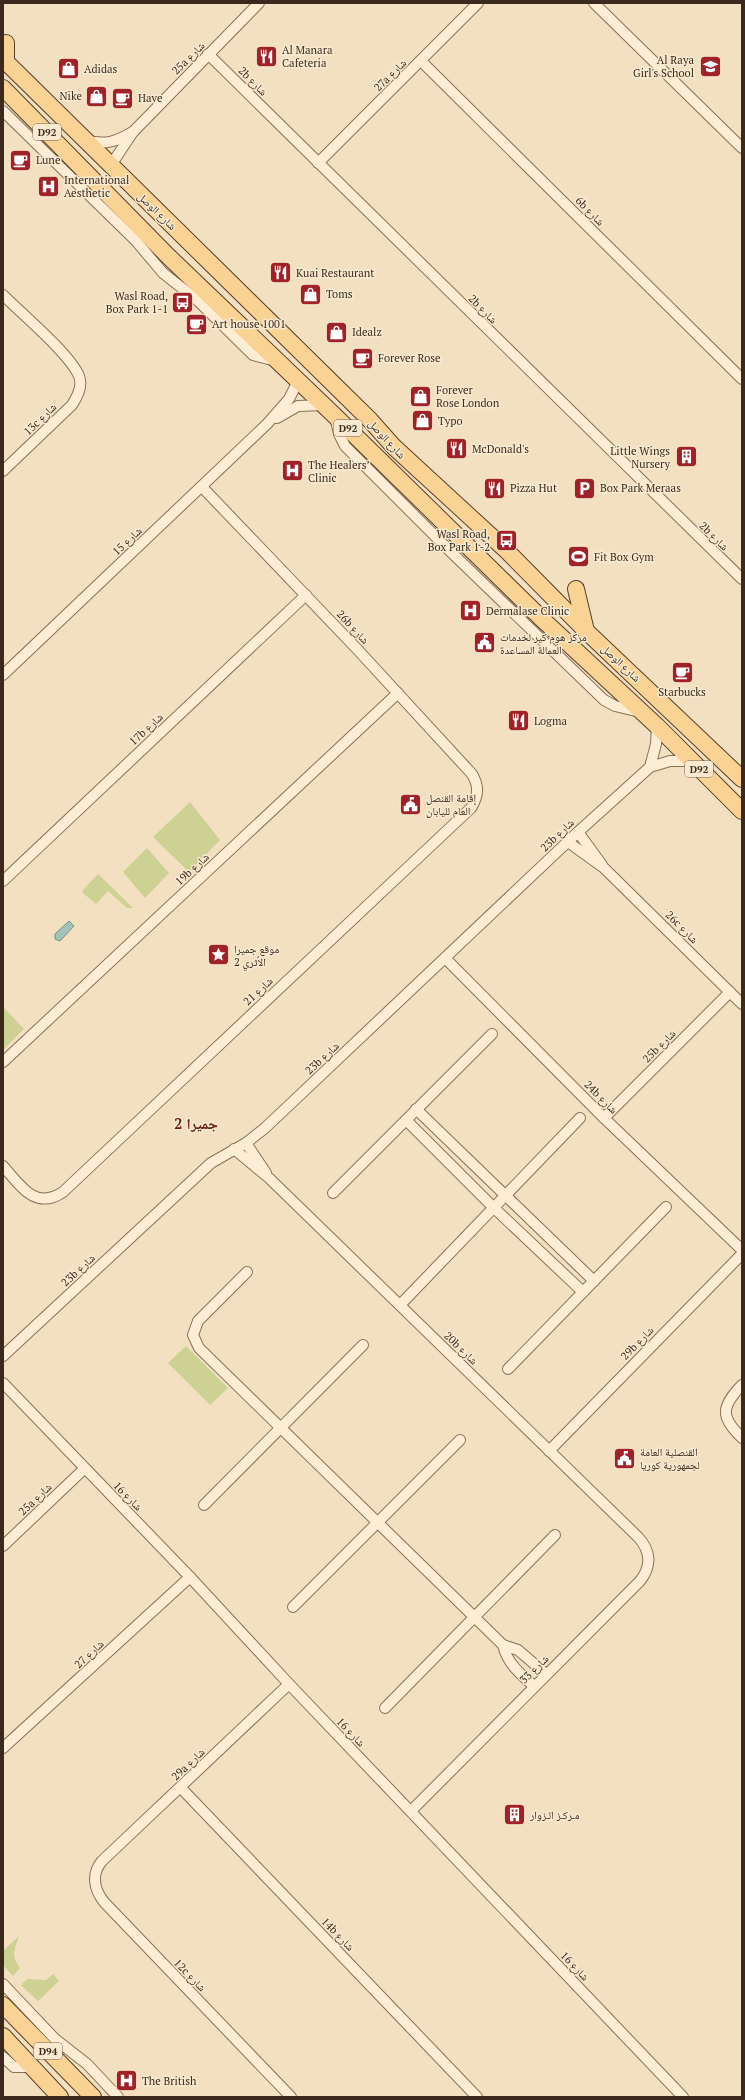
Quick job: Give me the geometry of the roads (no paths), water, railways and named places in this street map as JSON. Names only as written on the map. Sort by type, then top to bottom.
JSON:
[{"type":"main road","points":[[4,61],[6,43]]},
{"type":"main road","name":"شارع الوصل","points":[[4,61],[370,420],[394,447],[505,549],[586,631],[662,701],[713,754],[742,779]]},
{"type":"main road","points":[[4,89],[29,102],[93,164],[101,167],[111,166]]},
{"type":"main road","name":"شارع الوصل","points":[[4,89],[169,257],[330,411],[542,619],[640,712],[657,726],[742,811]]},
{"type":"main road","points":[[298,381],[311,380],[321,384],[374,434],[394,447]]},
{"type":"main road","points":[[576,589],[586,631]]},
{"type":"main road","points":[[713,754],[724,759],[742,763]]},
{"type":"main road","name":"D94","points":[[3,2005],[93,2097]]},
{"type":"main road","name":"D94","points":[[3,2036],[60,2097]]},
{"type":"street","name":"25a شارع","points":[[111,166],[134,131],[208,54],[260,3]]},
{"type":"street","name":"27a شارع","points":[[318,163],[478,3]]},
{"type":"street","points":[[594,3],[742,148]]},
{"type":"street","name":"2b شارع","points":[[208,54],[742,579]]},
{"type":"street","name":"6b شارع","points":[[421,61],[742,379]]},
{"type":"street","name":"شارع الوصل","points":[[3,111],[136,240],[163,273],[196,299],[253,355],[279,362]]},
{"type":"street","name":"25a شارع","points":[[84,139],[94,143],[109,143],[134,131]]},
{"type":"street","name":"13c شارع","points":[[3,295],[67,358],[80,377],[78,396],[72,405],[3,471]]},
{"type":"street","name":"شارع 15","points":[[3,675],[267,424],[289,399],[298,381]]},
{"type":"street","name":"شارع 15","points":[[267,424],[298,406],[330,411]]},
{"type":"street","name":"26b شارع","points":[[202,487],[398,693],[472,774],[478,789]]},
{"type":"street","name":"17b شارع","points":[[3,881],[306,595]]},
{"type":"street","name":"19b شارع","points":[[3,1062],[398,693]]},
{"type":"street","points":[[650,767],[656,744],[657,726]]},
{"type":"street","name":"23b شارع","points":[[3,1356],[211,1163],[246,1143],[266,1128],[578,832],[650,767],[670,761],[691,761]]},
{"type":"street","name":"شارع 21","points":[[3,1166],[27,1191],[42,1199],[50,1199],[63,1192],[471,808],[478,789]]},
{"type":"street","name":"26c شارع","points":[[578,832],[604,868]]},
{"type":"street","name":"26c شارع","points":[[568,842],[604,868],[742,1004]]},
{"type":"street","name":"24b شارع","points":[[445,958],[604,1118],[742,1250]]},
{"type":"street","name":"25b شارع","points":[[604,1118],[730,992]]},
{"type":"street","points":[[333,1193],[492,1034]]},
{"type":"street","points":[[416,1109],[504,1196],[594,1281]]},
{"type":"street","points":[[400,1305],[580,1118]]},
{"type":"street","points":[[406,1120],[493,1207],[583,1292]]},
{"type":"street","name":"20b شارع","points":[[246,1143],[267,1176]]},
{"type":"street","name":"20b شارع","points":[[234,1149],[267,1176],[638,1537]]},
{"type":"street","points":[[508,1369],[666,1207]]},
{"type":"street","name":"29b شارع","points":[[550,1450],[742,1254]]},
{"type":"street","points":[[247,1272],[198,1321],[193,1335],[199,1348],[474,1618],[503,1645],[518,1650],[546,1674]]},
{"type":"street","points":[[204,1505],[363,1345]]},
{"type":"street","name":"شارع 16","points":[[3,1383],[84,1469],[190,1576],[289,1684],[683,2097]]},
{"type":"street","points":[[742,1385],[731,1397],[725,1411],[729,1424],[742,1438]]},
{"type":"street","points":[[293,1607],[460,1440]]},
{"type":"street","name":"25a شارع","points":[[3,1546],[84,1469]]},
{"type":"street","points":[[385,1708],[555,1535]]},
{"type":"street","name":"شارع 33","points":[[411,1811],[646,1573],[649,1564],[648,1554],[645,1544],[638,1537]]},
{"type":"street","name":"شارع 27","points":[[3,1748],[190,1576]]},
{"type":"street","points":[[503,1645],[506,1656],[514,1668],[534,1686]]},
{"type":"street","name":"29a شارع","points":[[102,1861],[181,1788],[289,1684]]},
{"type":"street","name":"14b شارع","points":[[181,1788],[477,2097]]},
{"type":"street","name":"12c شارع","points":[[102,1861],[96,1870],[95,1886],[98,1895],[291,2097]]},
{"type":"street","points":[[3,1984],[55,2039],[87,2064],[118,2097]]},
{"type":"street","points":[[3,2057],[14,2067],[33,2067]]},
{"type":"water","points":[[69,921],[74,926],[60,941],[55,939],[55,934]]},
{"type":"place","name":"Al Manara Cafeteria","points":[[267,56]]},
{"type":"place","name":"Al Raya Girl's School","points":[[710,66]]},
{"type":"place","name":"Adidas","points":[[69,69]]},
{"type":"place","name":"Nike","points":[[97,96]]},
{"type":"place","name":"Have","points":[[123,98]]},
{"type":"place","name":"Lune","points":[[20,160]]},
{"type":"place","name":"International Aesthetic","points":[[48,186]]},
{"type":"place","name":"Kuai Restaurant","points":[[280,273]]},
{"type":"place","name":"Toms","points":[[311,294]]},
{"type":"place","name":"Wasl Road, Box Park 1-1","points":[[183,302]]},
{"type":"place","name":"Art house 1001","points":[[196,324]]},
{"type":"place","name":"Idealz","points":[[336,332]]},
{"type":"place","name":"Forever Rose","points":[[363,358]]},
{"type":"place","name":"Forever Rose London","points":[[420,396]]},
{"type":"place","name":"Typo","points":[[422,421]]},
{"type":"place","name":"McDonald's","points":[[456,449]]},
{"type":"place","name":"Little Wings Nursery","points":[[686,457]]},
{"type":"place","name":"The Healers’ Clinic","points":[[292,471]]},
{"type":"place","name":"Pizza Hut","points":[[495,488]]},
{"type":"place","name":"Box Park Meraas","points":[[585,488]]},
{"type":"place","name":"Wasl Road, Box Park 1-2","points":[[506,540]]},
{"type":"place","name":"Fit Box Gym","points":[[578,557]]},
{"type":"place","name":"Dermalase Clinic","points":[[471,611]]},
{"type":"place","name":"مركز هوم كير لخدمات العمالة المساعدة","points":[[485,643]]},
{"type":"place","name":"Starbucks","points":[[682,672]]},
{"type":"place","name":"Logma","points":[[519,721]]},
{"type":"place","name":"إقامة القنصل العام لليابان","points":[[411,804]]},
{"type":"place","name":"موقع جميرا 2 الأثري","points":[[218,955]]},
{"type":"place","name":"القنصلية العامة لجمهورية كوريا","points":[[625,1458]]},
{"type":"place","name":"مـركـز الـزوار","points":[[514,1815]]},
{"type":"place","name":"The British","points":[[127,2081]]},
{"type":"district","name":"جميرا 2","points":[[196,1124]]}]
